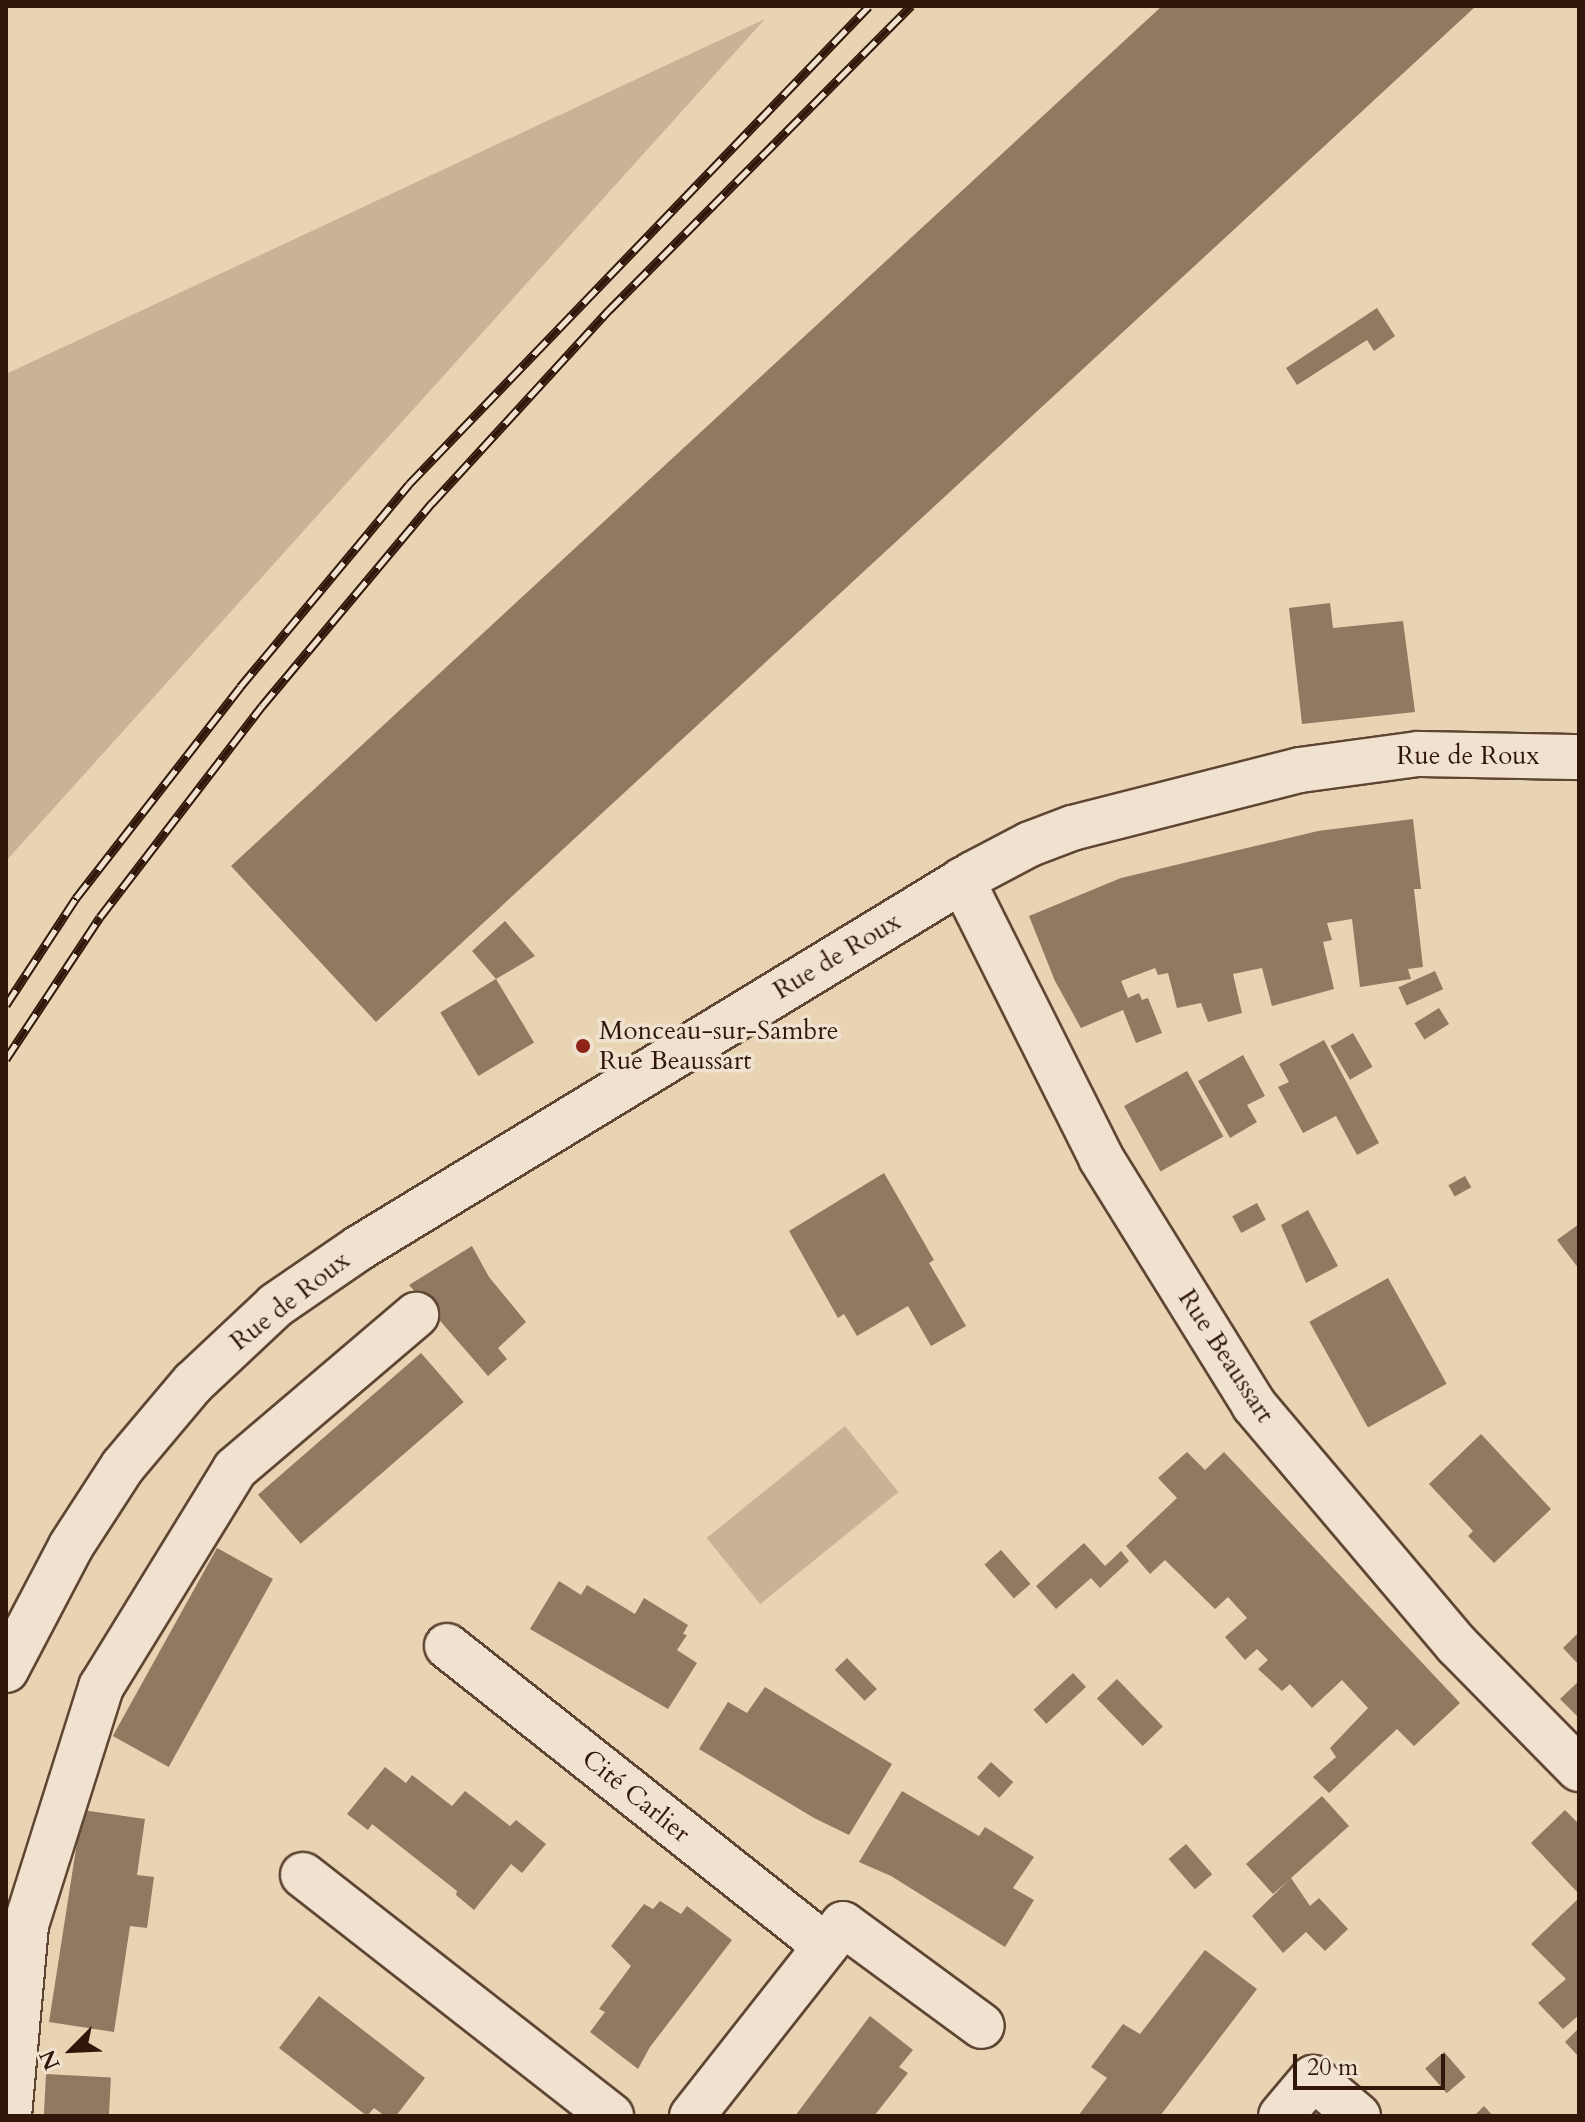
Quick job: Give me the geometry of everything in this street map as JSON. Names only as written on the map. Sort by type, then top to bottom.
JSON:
[{"type":"street","name":"Rue de Roux","points":[[6,1670],[66,1555],[123,1466],[193,1383],[276,1305],[359,1248],[962,880],[1008,854],[1072,828],[1300,770],[1418,754],[1579,757]]},
{"type":"street","name":"Rue Beaussart","points":[[962,880],[1101,1158],[1254,1405],[1457,1645],[1579,1769]]},
{"type":"street","points":[[9,2116],[26,1925],[101,1687],[235,1469],[416,1315]]},
{"type":"street","name":"Cité Carlier","points":[[447,1646],[825,1946]]},
{"type":"street","points":[[303,1875],[611,2116]]},
{"type":"street","points":[[692,2116],[843,1924],[982,2026]]},
{"type":"street","points":[[1281,2116],[1313,2078],[1358,2116]]},
{"type":"shaded area","points":[[765,19],[6,861],[6,374]]},
{"type":"shaded area","points":[[845,1426],[898,1492],[760,1604],[707,1538]]},
{"type":"building","points":[[1162,6],[1476,6],[376,1022],[231,866]]},
{"type":"building","points":[[1377,308],[1395,336],[1374,351],[1367,340],[1297,385],[1286,368]]},
{"type":"building","points":[[1330,603],[1333,628],[1403,621],[1415,712],[1302,724],[1289,608]]},
{"type":"building","points":[[1413,819],[1421,889],[1414,889],[1423,967],[1408,969],[1411,979],[1360,987],[1352,919],[1327,923],[1332,940],[1323,942],[1334,989],[1272,1006],[1262,968],[1233,974],[1242,1013],[1208,1022],[1201,1003],[1177,1008],[1168,973],[1158,975],[1155,968],[1121,981],[1128,998],[1139,993],[1142,1000],[1148,998],[1162,1033],[1136,1043],[1123,1010],[1081,1028],[1055,981],[1029,916],[1121,878],[1318,831]]},
{"type":"building","points":[[505,921],[535,956],[496,979],[472,951]]},
{"type":"building","points":[[1435,971],[1443,989],[1407,1006],[1398,987]]},
{"type":"building","points":[[496,979],[534,1042],[478,1076],[440,1012]]},
{"type":"building","points":[[1439,1008],[1449,1024],[1424,1039],[1414,1023]]},
{"type":"building","points":[[1353,1033],[1372,1067],[1350,1080],[1330,1046]]},
{"type":"building","points":[[1324,1040],[1379,1143],[1357,1155],[1336,1116],[1303,1133],[1278,1087],[1289,1082],[1279,1064]]},
{"type":"building","points":[[1243,1055],[1265,1096],[1247,1105],[1257,1122],[1230,1138],[1198,1081]]},
{"type":"building","points":[[1187,1071],[1223,1137],[1160,1172],[1124,1106]]},
{"type":"building","points":[[884,1173],[934,1260],[929,1263],[966,1326],[931,1346],[908,1306],[857,1336],[844,1314],[838,1318],[789,1231]]},
{"type":"building","points":[[1465,1176],[1471,1187],[1455,1197],[1448,1185]]},
{"type":"building","points":[[1257,1203],[1266,1220],[1241,1233],[1232,1216]]},
{"type":"building","points":[[1308,1210],[1338,1266],[1306,1283],[1281,1225]]},
{"type":"building","points":[[1579,1224],[1579,1269],[1557,1240]]},
{"type":"building","points":[[472,1246],[489,1277],[526,1322],[498,1348],[507,1359],[488,1376],[409,1285]]},
{"type":"building","points":[[1388,1278],[1447,1384],[1368,1427],[1309,1322]]},
{"type":"building","points":[[421,1353],[464,1402],[301,1544],[258,1495]]},
{"type":"building","points":[[1481,1434],[1551,1509],[1494,1563],[1468,1536],[1473,1531],[1429,1484]]},
{"type":"building","points":[[1187,1452],[1205,1470],[1224,1452],[1460,1703],[1414,1746],[1397,1729],[1329,1793],[1313,1777],[1336,1757],[1330,1748],[1368,1708],[1342,1680],[1312,1708],[1290,1684],[1282,1691],[1258,1669],[1268,1660],[1257,1649],[1245,1660],[1225,1637],[1247,1618],[1228,1597],[1215,1609],[1165,1560],[1150,1574],[1126,1546],[1177,1498],[1158,1478]]},
{"type":"building","points":[[1084,1543],[1105,1566],[1121,1551],[1129,1561],[1100,1588],[1091,1578],[1056,1609],[1036,1586]]},
{"type":"building","points":[[217,1548],[273,1579],[169,1767],[113,1736]]},
{"type":"building","points":[[1001,1550],[1031,1584],[1014,1598],[984,1564]]},
{"type":"building","points":[[559,1581],[581,1595],[587,1585],[635,1614],[644,1598],[688,1625],[683,1634],[687,1635],[677,1650],[697,1663],[668,1709],[530,1629]]},
{"type":"building","points":[[1579,1632],[1579,1665],[1563,1648]]},
{"type":"building","points":[[847,1658],[877,1689],[865,1701],[835,1670]]},
{"type":"building","points":[[1073,1673],[1086,1687],[1046,1724],[1034,1710]]},
{"type":"building","points":[[1117,1679],[1163,1726],[1143,1746],[1097,1698]]},
{"type":"building","points":[[1579,1681],[1579,1718],[1560,1699]]},
{"type":"building","points":[[765,1687],[892,1764],[849,1835],[814,1818],[699,1749],[728,1702],[747,1713]]},
{"type":"building","points":[[991,1762],[1013,1782],[999,1798],[977,1778]]},
{"type":"building","points":[[385,1767],[406,1783],[412,1775],[452,1806],[465,1791],[510,1826],[516,1820],[546,1844],[522,1873],[511,1864],[474,1910],[456,1895],[457,1891],[372,1824],[368,1830],[347,1814]]},
{"type":"building","points":[[902,1791],[979,1836],[985,1827],[1034,1857],[1013,1888],[1034,1900],[1005,1947],[891,1876],[859,1862]]},
{"type":"building","points":[[1322,1796],[1349,1826],[1273,1894],[1246,1864]]},
{"type":"building","points":[[82,1810],[145,1819],[137,1875],[154,1877],[147,1928],[130,1926],[114,2032],[49,2022]]},
{"type":"building","points":[[1565,1810],[1579,1824],[1579,1894],[1531,1843]]},
{"type":"building","points":[[1186,1844],[1212,1874],[1195,1889],[1169,1859]]},
{"type":"building","points":[[1291,1878],[1310,1906],[1319,1898],[1348,1929],[1325,1951],[1306,1932],[1283,1953],[1252,1916]]},
{"type":"building","points":[[1579,1898],[1579,2015],[1563,2029],[1538,2003],[1566,1979],[1531,1944]]},
{"type":"building","points":[[660,1901],[681,1914],[687,1906],[732,1940],[650,2047],[638,2069],[590,2032],[605,2012],[599,2009],[631,1966],[611,1946],[644,1904],[653,1909]]},
{"type":"building","points":[[1205,1950],[1257,1989],[1209,2052],[1160,2116],[1078,2116],[1107,2078],[1091,2067],[1123,2024],[1140,2034]]},
{"type":"building","points":[[319,1996],[425,2078],[396,2116],[385,2116],[374,2108],[367,2116],[279,2048]]},
{"type":"building","points":[[870,2016],[913,2050],[899,2067],[908,2073],[874,2116],[795,2116]]},
{"type":"building","points":[[1579,2028],[1579,2057],[1565,2042]]},
{"type":"building","points":[[1444,2052],[1466,2077],[1447,2093],[1425,2068]]},
{"type":"building","points":[[46,2074],[111,2077],[109,2116],[44,2116]]},
{"type":"building","points":[[1484,2106],[1493,2116],[1474,2116]]},
{"type":"railway","points":[[6,1005],[76,898],[240,687],[409,484],[869,6]]},
{"type":"railway","points":[[6,1059],[100,917],[262,706],[432,503],[609,310],[911,6]]},
{"type":"place","name":"Monceau-sur-Sambre Rue Beaussart","points":[[583,1046]]}]
